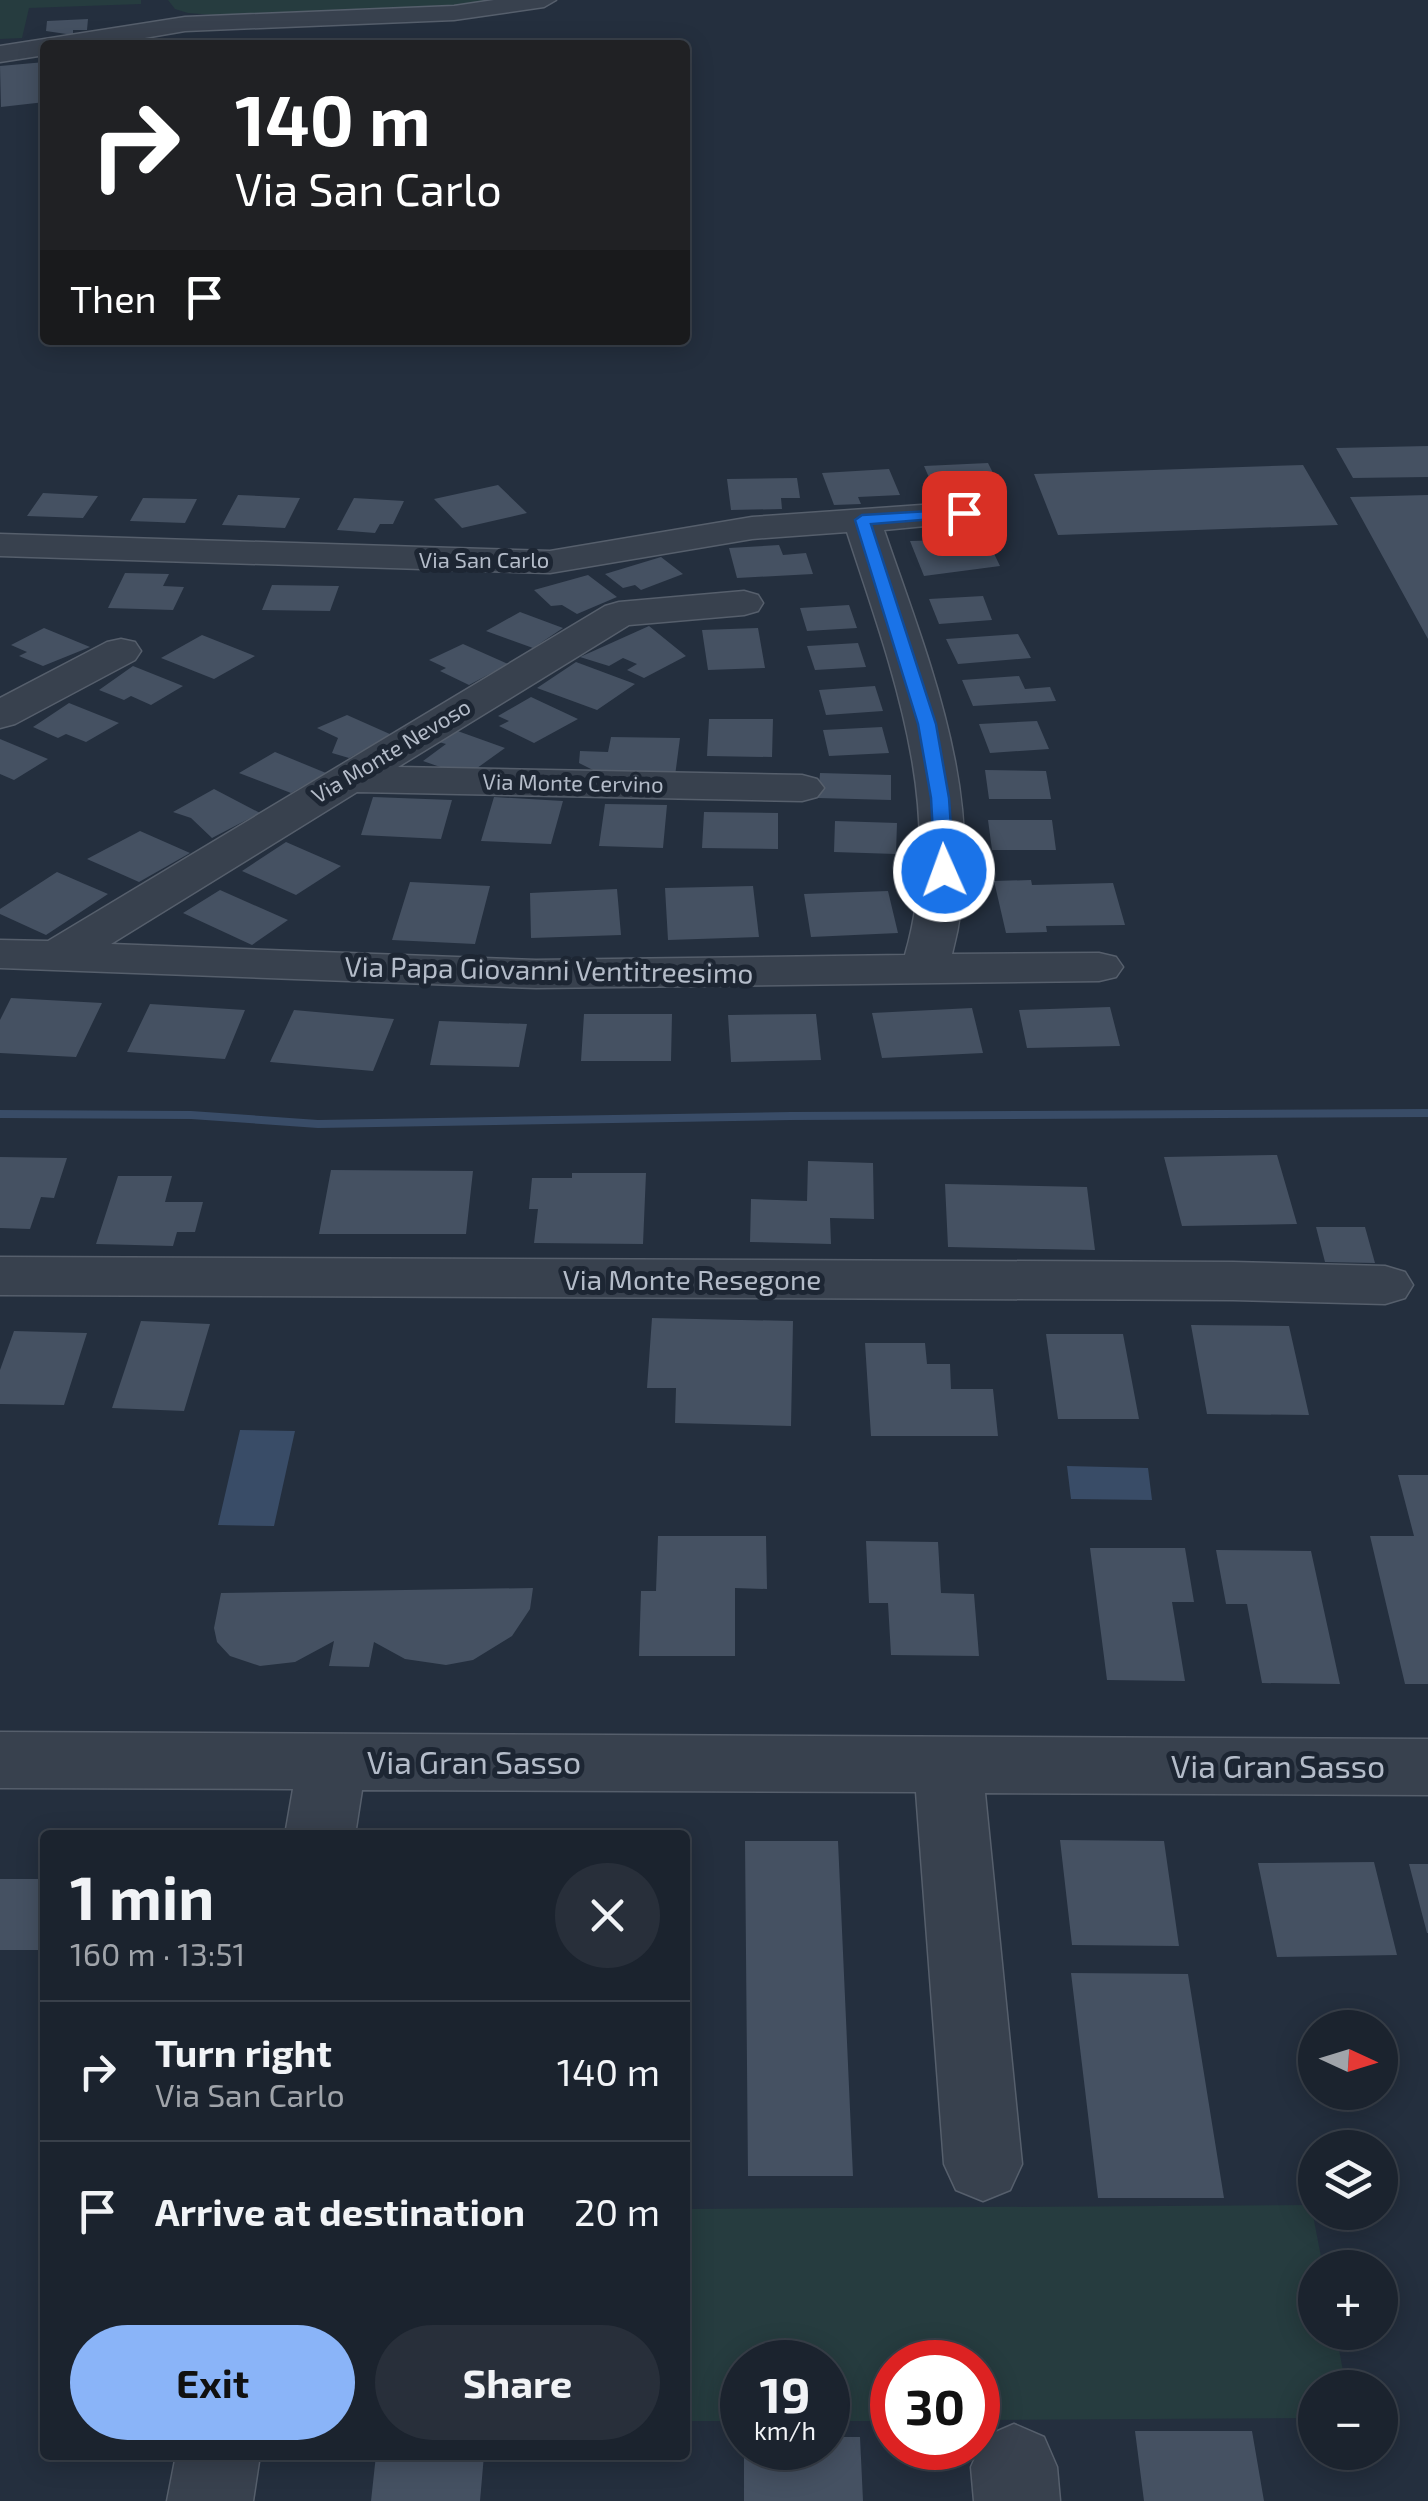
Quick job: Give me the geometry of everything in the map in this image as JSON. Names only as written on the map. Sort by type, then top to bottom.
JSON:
[{"type":"street","points":[[75,40],[157,16],[454,13],[544,0]]},
{"type":"street","points":[[0,54],[40,48]]},
{"type":"street","name":"Via San Carlo","points":[[0,545],[550,562],[752,528],[964,513]]},
{"type":"street","points":[[862,520],[922,707],[940,798],[943,904],[924,971]]},
{"type":"street","name":"Via Monte Nevoso","points":[[58,956],[344,778],[620,614],[744,603]]},
{"type":"street","points":[[0,715],[121,651]]},
{"type":"street","name":"Via Monte Cervino","points":[[344,778],[802,788]]},
{"type":"street","name":"Via Papa Giovanni Ventitreesimo","points":[[0,954],[536,974],[1099,967]]},
{"type":"street","name":"Via Monte Resegone","points":[[0,1276],[1233,1281],[1385,1285]]},
{"type":"street","name":"Via Gran Sasso","points":[[0,1760],[1428,1767]]},
{"type":"street","points":[[321,1830],[332,1762]]},
{"type":"street","points":[[948,1766],[983,2164]]},
{"type":"street","points":[[210,2501],[217,2460]]},
{"type":"green space","points":[[0,0],[141,0],[141,4],[29,8],[22,38],[0,39]]},
{"type":"green space","points":[[168,0],[497,0],[452,8],[225,16],[188,13],[175,9]]},
{"type":"green space","points":[[1298,2205],[1298,2230],[1316,2230],[1320,2250],[1298,2250],[1298,2350],[1339,2350],[1343,2370],[1298,2370],[1298,2418],[1000,2420],[1000,2340],[870,2340],[870,2421],[850,2421],[850,2340],[720,2340],[720,2421],[690,2421],[690,2209]]},
{"type":"water","points":[[240,1430],[295,1431],[274,1526],[218,1525]]},
{"type":"water","points":[[1067,1466],[1148,1468],[1152,1500],[1071,1499]]},
{"type":"building","points":[[88,19],[87,30],[73,30],[73,35],[46,31],[47,21]]},
{"type":"building","points":[[40,62],[40,103],[1,107],[0,66]]},
{"type":"building","points":[[1428,446],[1428,477],[1353,478],[1336,448]]},
{"type":"building","points":[[988,463],[1004,495],[938,498],[924,466]]},
{"type":"building","points":[[1303,465],[1338,525],[1058,535],[1034,474]]},
{"type":"building","points":[[889,469],[900,495],[858,497],[861,504],[834,505],[822,473]]},
{"type":"building","points":[[797,478],[800,498],[781,498],[782,509],[731,510],[727,479]]},
{"type":"building","points":[[498,485],[527,513],[462,528],[434,499]]},
{"type":"building","points":[[43,493],[98,496],[83,518],[27,516]]},
{"type":"building","points":[[238,495],[300,498],[285,528],[222,525]]},
{"type":"building","points":[[1428,495],[1428,639],[1350,497]]},
{"type":"building","points":[[143,498],[197,499],[185,523],[130,521]]},
{"type":"building","points":[[354,498],[404,501],[393,524],[380,524],[375,533],[337,530]]},
{"type":"building","points":[[987,539],[1000,566],[924,576],[910,541]]},
{"type":"building","points":[[779,545],[783,555],[806,553],[813,574],[737,578],[729,548]]},
{"type":"building","points":[[661,557],[683,574],[641,590],[635,585],[623,588],[605,574]]},
{"type":"building","points":[[125,573],[169,574],[163,586],[184,587],[173,610],[108,608]]},
{"type":"building","points":[[588,575],[617,597],[577,614],[562,605],[551,606],[534,590]]},
{"type":"building","points":[[272,585],[339,586],[330,611],[262,610]]},
{"type":"building","points":[[983,596],[992,620],[939,624],[929,599]]},
{"type":"building","points":[[849,605],[857,628],[807,631],[800,608]]},
{"type":"building","points":[[520,612],[563,628],[533,648],[486,631]]},
{"type":"building","points":[[649,626],[686,656],[644,678],[627,670],[637,664],[623,658],[609,666],[580,657]]},
{"type":"building","points":[[44,628],[90,647],[43,666],[19,656],[27,652],[11,645]]},
{"type":"building","points":[[758,628],[765,668],[708,670],[702,630]]},
{"type":"building","points":[[1018,634],[1031,658],[958,664],[946,639]]},
{"type":"building","points":[[202,635],[255,656],[214,679],[161,658]]},
{"type":"building","points":[[858,643],[866,667],[815,670],[807,646]]},
{"type":"building","points":[[463,644],[508,664],[469,685],[440,671],[446,668],[429,660]]},
{"type":"building","points":[[576,662],[635,684],[597,710],[537,688]]},
{"type":"building","points":[[133,666],[183,686],[151,705],[131,696],[124,700],[99,690]]},
{"type":"building","points":[[1019,676],[1025,689],[1050,687],[1056,701],[973,706],[962,680]]},
{"type":"building","points":[[875,686],[883,711],[826,715],[819,690]]},
{"type":"building","points":[[531,697],[578,719],[534,743],[499,726],[509,721],[498,716]]},
{"type":"building","points":[[69,703],[119,723],[86,742],[66,734],[58,738],[33,727]]},
{"type":"building","points":[[347,715],[392,735],[349,758],[332,753],[338,738],[317,728]]},
{"type":"building","points":[[709,719],[773,719],[772,757],[707,756]]},
{"type":"building","points":[[1037,721],[1049,749],[990,753],[979,724]]},
{"type":"building","points":[[882,727],[889,753],[829,756],[823,730]]},
{"type":"building","points":[[452,729],[505,748],[466,776],[423,761],[446,744],[435,741]]},
{"type":"building","points":[[611,737],[680,738],[675,776],[592,774],[593,770],[579,763],[580,751],[608,752]]},
{"type":"building","points":[[0,739],[48,759],[14,780],[0,774]]},
{"type":"building","points":[[275,752],[326,773],[291,793],[239,773]]},
{"type":"building","points":[[985,770],[1046,771],[1051,799],[989,799]]},
{"type":"building","points":[[820,773],[891,775],[891,800],[818,798]]},
{"type":"building","points":[[214,789],[260,813],[212,838],[191,818],[173,812]]},
{"type":"building","points":[[373,797],[452,800],[441,839],[361,835]]},
{"type":"building","points":[[494,797],[563,801],[551,844],[481,841]]},
{"type":"building","points":[[605,804],[667,805],[663,848],[599,846]]},
{"type":"building","points":[[704,812],[778,813],[778,849],[702,848]]},
{"type":"building","points":[[988,820],[1052,820],[1056,850],[992,850]]},
{"type":"building","points":[[835,821],[897,823],[896,854],[834,852]]},
{"type":"building","points":[[140,831],[190,853],[139,882],[87,859]]},
{"type":"building","points":[[286,842],[341,866],[296,895],[242,871]]},
{"type":"building","points":[[57,872],[108,894],[46,935],[0,914],[0,909]]},
{"type":"building","points":[[1031,880],[1032,885],[1113,883],[1125,925],[1046,926],[1047,932],[1006,933],[994,881]]},
{"type":"building","points":[[410,882],[490,886],[475,944],[392,940]]},
{"type":"building","points":[[753,886],[759,937],[668,940],[665,888]]},
{"type":"building","points":[[617,889],[621,935],[531,938],[530,893]]},
{"type":"building","points":[[220,890],[288,920],[252,945],[183,913]]},
{"type":"building","points":[[888,891],[898,933],[811,937],[804,894]]},
{"type":"building","points":[[11,998],[102,1003],[76,1057],[0,1053],[0,1020]]},
{"type":"building","points":[[150,1004],[245,1010],[225,1059],[127,1052]]},
{"type":"building","points":[[1110,1007],[1120,1046],[1027,1048],[1019,1010]]},
{"type":"building","points":[[972,1008],[983,1053],[882,1058],[872,1013]]},
{"type":"building","points":[[294,1010],[394,1019],[373,1071],[270,1062]]},
{"type":"building","points":[[584,1014],[672,1014],[671,1061],[581,1061]]},
{"type":"building","points":[[816,1014],[821,1060],[731,1062],[728,1015]]},
{"type":"building","points":[[439,1021],[527,1024],[519,1067],[430,1065]]},
{"type":"building","points":[[1277,1155],[1297,1224],[1182,1226],[1164,1157]]},
{"type":"building","points":[[0,1157],[67,1158],[54,1198],[41,1197],[30,1229],[0,1228]]},
{"type":"building","points":[[808,1161],[873,1163],[874,1219],[830,1218],[831,1244],[750,1242],[751,1199],[807,1201]]},
{"type":"building","points":[[331,1170],[473,1171],[466,1234],[319,1234]]},
{"type":"building","points":[[572,1173],[646,1173],[643,1244],[534,1243],[538,1209],[529,1209],[532,1178],[572,1178]]},
{"type":"building","points":[[118,1176],[172,1176],[165,1202],[203,1202],[195,1232],[177,1232],[173,1246],[96,1244]]},
{"type":"building","points":[[945,1184],[1087,1187],[1095,1250],[948,1247]]},
{"type":"building","points":[[1316,1227],[1365,1227],[1375,1263],[1325,1262]]},
{"type":"building","points":[[652,1318],[793,1321],[791,1426],[675,1423],[676,1388],[647,1388]]},
{"type":"building","points":[[141,1321],[210,1324],[184,1411],[112,1408]]},
{"type":"building","points":[[1191,1325],[1289,1326],[1309,1415],[1207,1414]]},
{"type":"building","points":[[14,1331],[87,1333],[64,1405],[0,1404],[0,1370]]},
{"type":"building","points":[[1046,1334],[1123,1334],[1139,1419],[1058,1419]]},
{"type":"building","points":[[865,1343],[925,1343],[927,1364],[950,1364],[951,1389],[993,1389],[998,1436],[871,1436]]},
{"type":"building","points":[[1398,1475],[1428,1475],[1428,1684],[1405,1684],[1370,1536],[1414,1536]]},
{"type":"building","points":[[658,1536],[766,1536],[767,1589],[735,1588],[735,1656],[639,1656],[641,1591],[656,1591]]},
{"type":"building","points":[[866,1541],[938,1542],[941,1593],[974,1594],[979,1656],[891,1655],[888,1603],[869,1603]]},
{"type":"building","points":[[1090,1548],[1185,1548],[1194,1602],[1172,1602],[1185,1681],[1107,1680]]},
{"type":"building","points":[[1216,1550],[1311,1551],[1340,1684],[1262,1683],[1247,1604],[1226,1604]]},
{"type":"building","points":[[533,1588],[530,1609],[512,1636],[473,1660],[446,1665],[405,1659],[374,1642],[369,1667],[329,1666],[334,1641],[295,1662],[260,1666],[230,1656],[217,1642],[214,1628],[221,1593]]},
{"type":"building","points":[[1060,1840],[1164,1841],[1179,1946],[1072,1945]]},
{"type":"building","points":[[745,1841],[838,1841],[853,2176],[748,2176]]},
{"type":"building","points":[[1374,1862],[1397,1955],[1277,1957],[1258,1863]]},
{"type":"building","points":[[1409,1864],[1428,1864],[1428,1933],[1427,1933]]},
{"type":"building","points":[[0,1879],[40,1879],[40,1950],[0,1950]]},
{"type":"building","points":[[1071,1973],[1188,1974],[1224,2198],[1098,2198]]},
{"type":"building","points":[[1135,2431],[1252,2431],[1264,2501],[1144,2501]]},
{"type":"building","points":[[850,2437],[860,2437],[863,2501],[744,2501],[744,2470],[850,2470]]},
{"type":"building","points":[[375,2460],[484,2460],[480,2501],[371,2501]]},
{"type":"waterway","points":[[0,1114],[191,1115],[318,1124],[791,1116],[1428,1113]]},
{"type":"route","points":[[944,871],[940,798],[927,724],[862,520],[964,513]]}]
